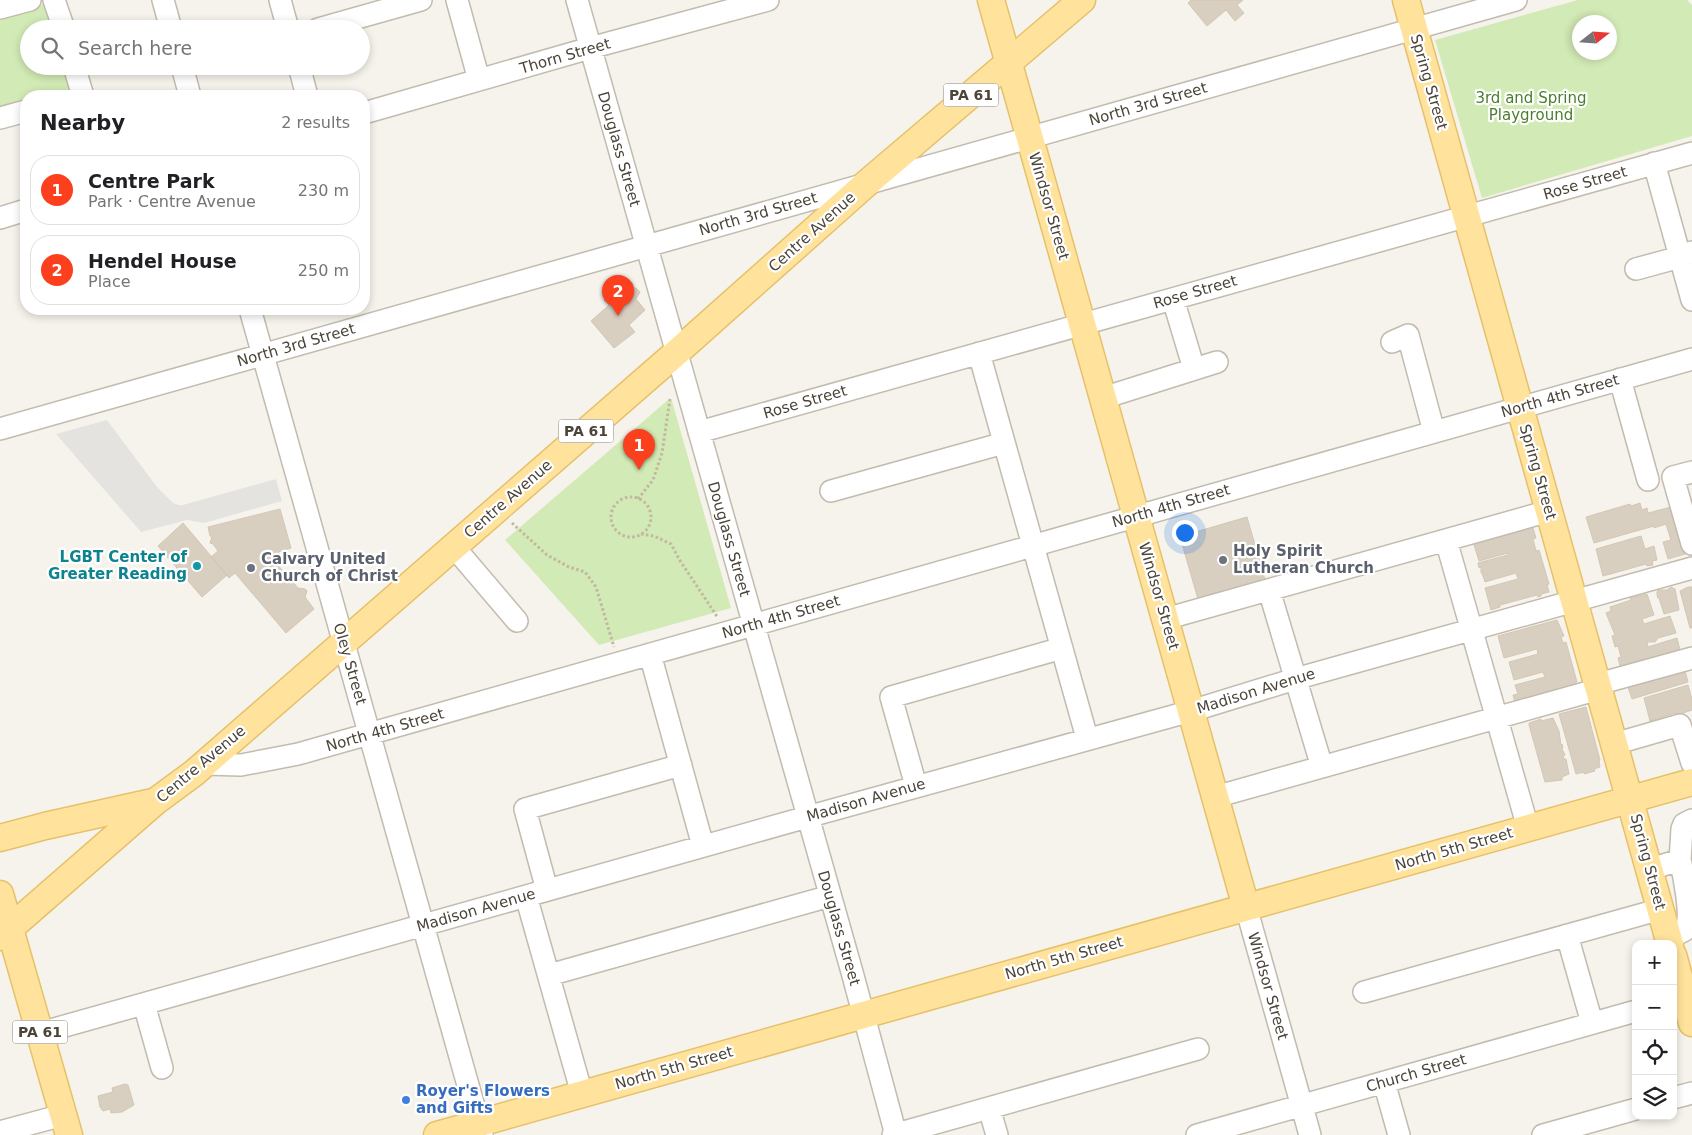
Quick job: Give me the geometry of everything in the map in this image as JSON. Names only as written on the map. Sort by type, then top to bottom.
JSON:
[{"type":"main road","name":"Windsor Street","points":[[991,0],[1246,907]]},
{"type":"main road","name":"Centre Avenue","points":[[5,933],[156,801],[204,764],[454,547],[676,353],[866,183],[1082,0]]},
{"type":"main road","name":"Spring Street","points":[[1406,0],[1614,744],[1661,909],[1673,940]]},
{"type":"main road","name":"North 5th Street","points":[[437,1135],[481,1129],[582,1094],[1692,782]]},
{"type":"main road","name":"PA 61","points":[[0,838],[156,801]]},
{"type":"main road","name":"PA 61","points":[[0,894],[5,933],[40,1033],[66,1125]]},
{"type":"main road","name":"Spring Street","points":[[1677,959],[1683,998],[1692,1023]]},
{"type":"street","points":[[0,8],[30,0]]},
{"type":"street","points":[[54,0],[61,20]]},
{"type":"street","points":[[163,0],[169,20]]},
{"type":"street","points":[[280,0],[286,20]]},
{"type":"street","points":[[350,20],[421,0]]},
{"type":"street","points":[[457,0],[480,80]]},
{"type":"street","name":"Douglass Street","points":[[578,0],[830,896],[895,1135]]},
{"type":"street","name":"Thorn Street","points":[[370,112],[590,48],[768,0]]},
{"type":"street","name":"North 3rd Street","points":[[0,429],[1516,0]]},
{"type":"street","points":[[76,75],[80,90]]},
{"type":"street","points":[[184,75],[188,90]]},
{"type":"street","points":[[302,75],[306,90]]},
{"type":"street","points":[[0,118],[20,113]]},
{"type":"street","name":"Rose Street","points":[[698,432],[1692,153]]},
{"type":"street","points":[[1654,163],[1686,255],[1692,300]]},
{"type":"street","points":[[0,218],[20,212]]},
{"type":"street","points":[[1636,269],[1686,255]]},
{"type":"street","points":[[1173,299],[1194,369]]},
{"type":"street","name":"Oley Street","points":[[252,315],[481,1129]]},
{"type":"street","points":[[1392,342],[1408,335],[1434,432]]},
{"type":"street","points":[[979,353],[1086,738]]},
{"type":"street","name":"North 4th Street","points":[[204,764],[240,765],[298,754],[1692,359]]},
{"type":"street","points":[[1103,398],[1217,362]]},
{"type":"street","points":[[1620,380],[1648,480]]},
{"type":"street","points":[[831,492],[1004,443]]},
{"type":"street","points":[[1692,472],[1673,477],[1692,544]]},
{"type":"street","points":[[1165,619],[1549,512]]},
{"type":"street","points":[[1446,540],[1528,828]]},
{"type":"street","points":[[454,547],[517,621]]},
{"type":"street","name":"Madison Avenue","points":[[40,1033],[807,816],[1086,738],[1191,711],[1295,679],[1692,568]]},
{"type":"street","points":[[1269,590],[1322,767]]},
{"type":"street","points":[[916,786],[891,697],[1062,648]]},
{"type":"street","points":[[650,654],[703,846]]},
{"type":"street","points":[[1215,797],[1497,718],[1692,658]]},
{"type":"street","points":[[1614,744],[1680,724],[1692,763]]},
{"type":"street","points":[[547,890],[524,809],[680,764]]},
{"type":"street","points":[[1677,943],[1690,922],[1690,902],[1682,829],[1684,824],[1692,820]]},
{"type":"street","points":[[1650,869],[1685,865]]},
{"type":"street","points":[[526,896],[582,1094]]},
{"type":"street","points":[[548,975],[830,896]]},
{"type":"street","name":"Windsor Street","points":[[1246,907],[1310,1135]]},
{"type":"street","points":[[1364,992],[1661,909]]},
{"type":"street","points":[[1567,935],[1592,1023]]},
{"type":"street","points":[[144,1004],[162,1068]]},
{"type":"street","name":"Church Street","points":[[1197,1135],[1632,1012]]},
{"type":"street","points":[[895,1135],[1198,1049]]},
{"type":"street","points":[[1384,1082],[1399,1135]]},
{"type":"street","points":[[1677,1097],[1692,1093]]},
{"type":"street","points":[[989,1108],[997,1135]]},
{"type":"street","points":[[1543,1135],[1632,1110]]},
{"type":"street","points":[[0,1132],[66,1125]]},
{"type":"path","points":[[638,498],[653,480],[662,453],[671,390]]},
{"type":"path","points":[[629,497],[638,498],[646,504],[651,515],[648,527],[641,534],[632,537],[622,535],[614,527],[612,519],[613,510],[619,501],[629,497]]},
{"type":"path","points":[[497,509],[547,556],[569,567],[585,572],[596,587],[619,663]]},
{"type":"path","points":[[641,534],[654,536],[671,544],[727,632]]},
{"type":"green space","name":"3rd and Spring Playground","points":[[1578,0],[1687,0],[1692,5],[1692,136],[1482,198],[1435,40]]},
{"type":"green space","points":[[50,2],[55,20],[20,20],[20,75],[72,75],[76,90],[20,90],[20,107],[0,112],[0,18]]},
{"type":"green space","points":[[668,400],[672,401],[731,608],[599,645],[505,540]]},
{"type":"shaded area","points":[[107,420],[157,487],[173,503],[183,505],[276,479],[282,501],[204,523],[187,520],[141,532],[56,434]]},
{"type":"building","points":[[1191,0],[1243,0],[1237,5],[1244,13],[1235,21],[1226,10],[1207,26],[1188,3]]},
{"type":"building","points":[[628,279],[633,284],[633,287],[640,292],[636,299],[645,310],[629,325],[635,332],[614,348],[591,321],[609,305],[604,300]]},
{"type":"building","points":[[1640,503],[1642,510],[1647,508],[1648,513],[1678,505],[1692,552],[1668,559],[1663,542],[1671,540],[1666,524],[1594,543],[1586,517],[1630,504],[1631,506]]},
{"type":"building","name":"Calvary United Church of Christ","points":[[280,509],[291,548],[278,552],[284,558],[278,564],[268,554],[298,588],[307,591],[305,597],[314,609],[286,633],[235,573],[229,578],[211,557],[218,551],[210,543],[212,537],[208,527]]},
{"type":"building","name":"Holy Spirit Lutheran Church","points":[[1247,517],[1267,587],[1200,606],[1178,530],[1190,527],[1192,533]]},
{"type":"building","points":[[1528,520],[1536,538],[1533,539],[1536,551],[1539,550],[1549,584],[1547,585],[1549,592],[1538,597],[1537,595],[1500,605],[1500,607],[1491,610],[1485,588],[1518,579],[1516,573],[1485,582],[1478,563],[1508,555],[1508,553],[1479,561],[1472,538]]},
{"type":"building","name":"LGBT Center of Greater Reading","points":[[183,523],[227,575],[202,597],[158,546]]},
{"type":"building","points":[[1641,536],[1645,549],[1654,546],[1657,560],[1652,561],[1653,565],[1647,566],[1646,564],[1603,576],[1596,549]]},
{"type":"building","points":[[1671,587],[1675,589],[1679,610],[1664,614],[1657,592],[1658,590],[1667,590]]},
{"type":"building","points":[[1692,587],[1692,628],[1690,628],[1680,591]]},
{"type":"building","points":[[1647,594],[1654,615],[1642,619],[1644,624],[1670,616],[1676,633],[1658,638],[1655,642],[1647,642],[1648,647],[1677,638],[1682,658],[1621,670],[1618,658],[1621,657],[1618,646],[1615,647],[1612,636],[1615,635],[1606,613],[1611,611],[1610,607],[1631,600],[1630,598]]},
{"type":"building","points":[[1557,620],[1564,636],[1561,637],[1563,643],[1566,642],[1577,682],[1574,683],[1576,689],[1516,706],[1513,695],[1518,694],[1515,685],[1545,677],[1543,672],[1514,680],[1509,662],[1538,654],[1537,649],[1504,658],[1498,636]]},
{"type":"building","points":[[1684,667],[1688,682],[1632,699],[1627,684]]},
{"type":"building","points":[[1688,685],[1692,699],[1692,710],[1676,717],[1675,713],[1650,721],[1644,698]]},
{"type":"building","points":[[1586,707],[1600,760],[1600,767],[1594,769],[1595,771],[1576,774],[1559,714]]},
{"type":"building","points":[[1553,718],[1559,731],[1565,755],[1563,756],[1566,759],[1569,774],[1562,777],[1562,780],[1545,782],[1529,723]]},
{"type":"building","points":[[125,1084],[128,1085],[134,1105],[122,1112],[111,1113],[110,1109],[103,1111],[100,1107],[98,1096],[113,1092],[112,1088]]},
{"type":"place","name":"Hendel House","points":[[618,316]]},
{"type":"place","name":"Centre Park","points":[[639,470]]},
{"type":"place","name":"Holy Spirit Lutheran Church","points":[[1223,560]]},
{"type":"place","name":"LGBT Center of Greater Reading","points":[[197,566]]},
{"type":"place","name":"Calvary United Church of Christ","points":[[251,568]]},
{"type":"place","name":"Royer's Flowers and Gifts","points":[[406,1100]]}]
